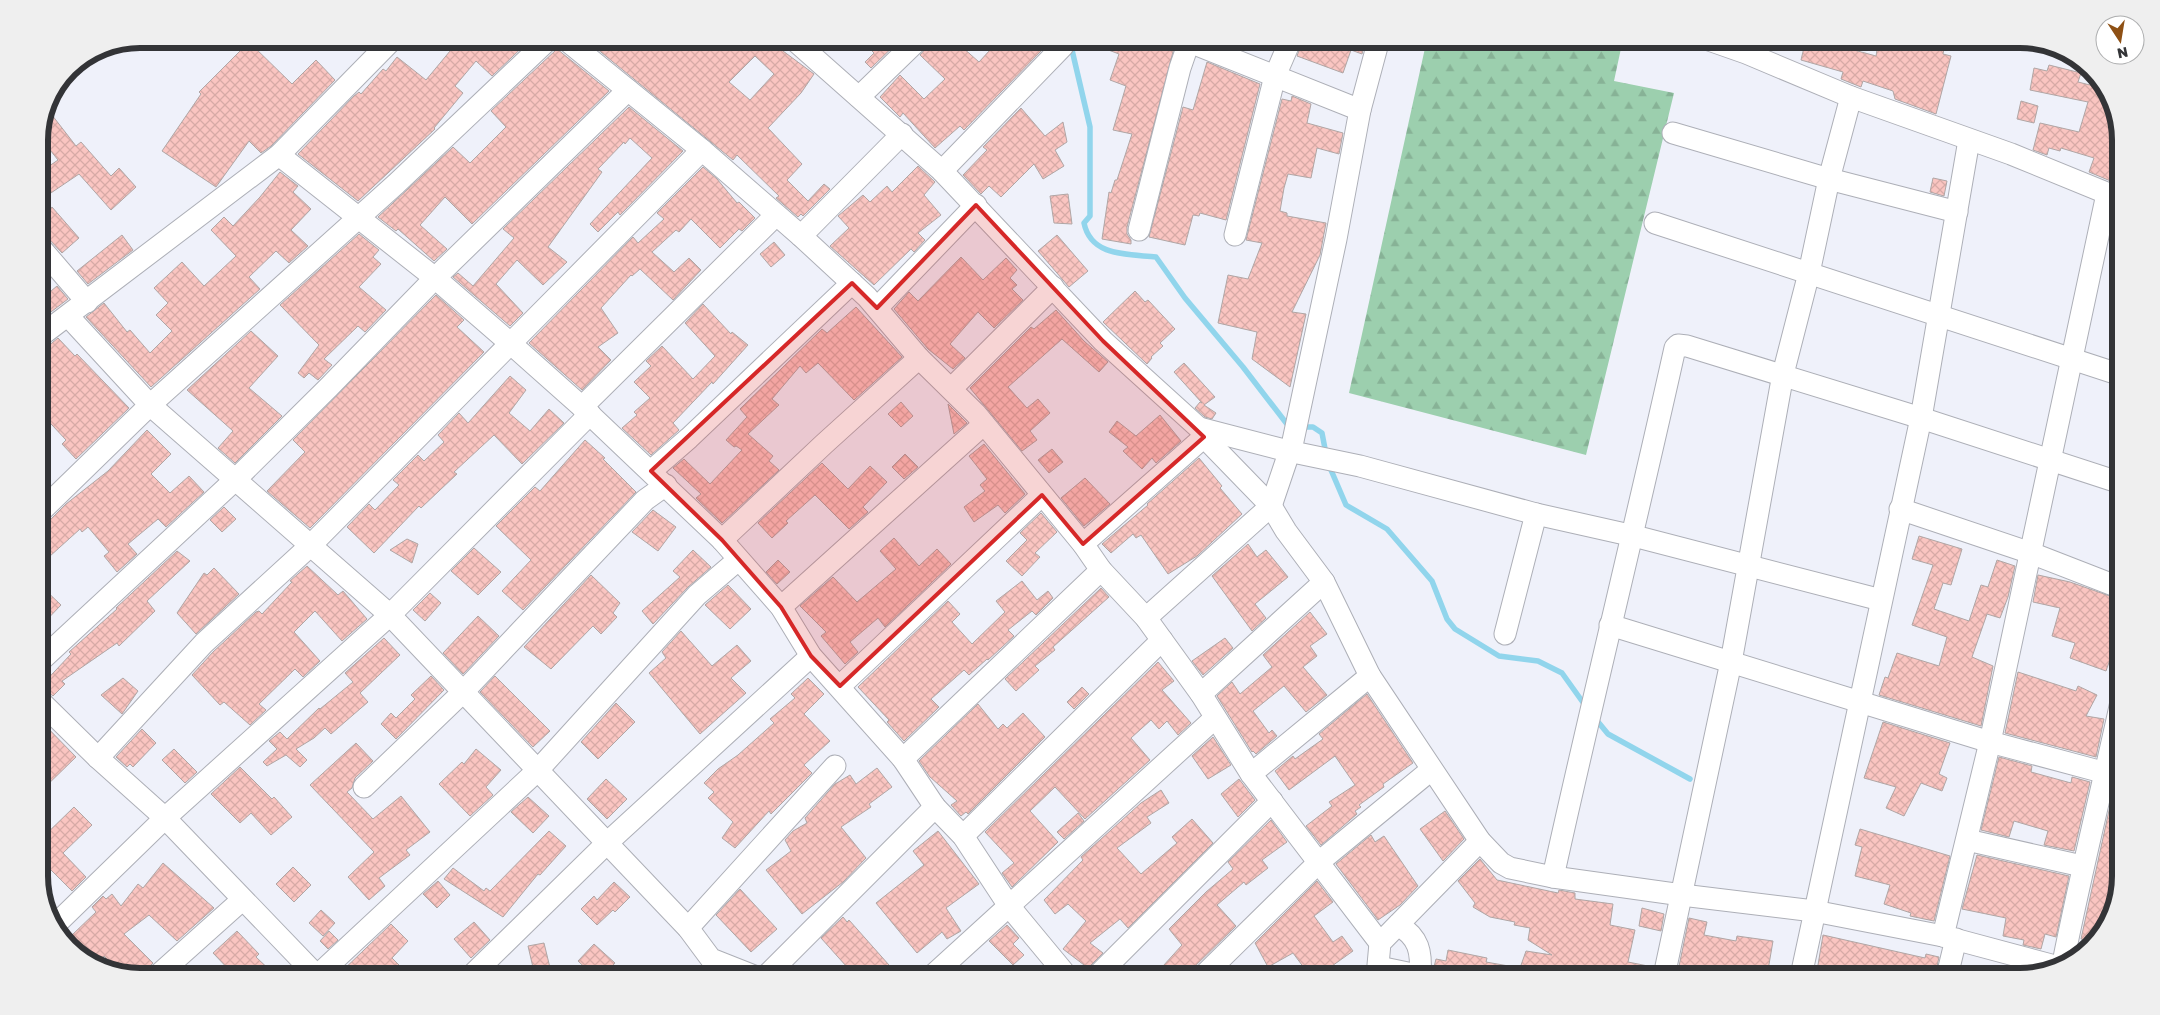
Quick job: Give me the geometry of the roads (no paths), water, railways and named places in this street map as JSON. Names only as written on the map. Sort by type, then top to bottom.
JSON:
[{"type":"street","points":[[48,330],[279,155],[384,48]]},
{"type":"street","points":[[48,503],[150,405],[359,217],[539,48]]},
{"type":"street","points":[[576,48],[702,150],[852,283],[877,308],[919,358],[952,388],[984,424],[1083,544],[1101,570],[1146,618],[1162,640],[1201,694],[1251,774],[1380,943],[1378,968]]},
{"type":"street","points":[[803,48],[942,171],[1103,341],[1201,432],[1271,506],[1286,531],[1324,582],[1370,676],[1480,841],[1501,863],[1510,868],[1554,877],[1814,911],[1950,937],[2047,964]]},
{"type":"street","points":[[859,97],[910,48]]},
{"type":"street","points":[[942,171],[1061,48]]},
{"type":"street","points":[[1139,230],[1185,48]]},
{"type":"street","points":[[1207,48],[1360,110]]},
{"type":"street","points":[[1235,235],[1275,76],[1287,48]]},
{"type":"street","points":[[1146,618],[1271,506],[1288,451],[1293,441],[1336,239],[1360,110],[1377,48]]},
{"type":"street","points":[[1751,48],[1851,97],[2011,154],[2112,195]]},
{"type":"street","points":[[48,654],[236,478],[435,278],[628,90]]},
{"type":"street","points":[[1666,968],[1730,662],[1783,374],[1809,273],[1829,179],[1851,97]]},
{"type":"street","points":[[1673,133],[1829,179],[1957,212]]},
{"type":"street","points":[[801,236],[902,134]]},
{"type":"street","points":[[1803,968],[1921,418],[1969,140]]},
{"type":"street","points":[[98,758],[204,643],[310,546],[702,150]]},
{"type":"street","points":[[279,155],[435,278],[510,343],[586,410],[722,540],[781,607],[811,656],[840,686],[903,759],[935,807],[963,836],[1010,906],[1060,968]]},
{"type":"street","points":[[1948,968],[1950,937],[1967,840],[1990,742],[2071,358],[2112,204]]},
{"type":"street","points":[[877,308],[976,205]]},
{"type":"street","points":[[60,921],[165,818],[390,615],[776,215]]},
{"type":"street","points":[[1655,223],[2112,372]]},
{"type":"street","points":[[48,256],[87,302]]},
{"type":"street","points":[[364,787],[463,692],[645,500],[689,438],[852,283]]},
{"type":"street","points":[[952,388],[1052,287]]},
{"type":"street","points":[[68,316],[150,405],[236,478],[310,546],[390,615],[608,842],[688,928],[711,959],[734,968]]},
{"type":"street","points":[[1554,877],[1610,625],[1634,536],[1675,348],[1683,344],[1783,374],[2112,480]]},
{"type":"street","points":[[722,540],[919,358]]},
{"type":"street","points":[[781,607],[984,424]]},
{"type":"street","points":[[1201,432],[1360,466],[1536,514],[1747,564],[1881,600]]},
{"type":"street","points":[[1083,544],[1201,432]]},
{"type":"street","points":[[840,686],[1042,495]]},
{"type":"street","points":[[1900,510],[2030,553],[2112,585]]},
{"type":"street","points":[[1504,634],[1536,514]]},
{"type":"street","points":[[326,968],[538,770],[697,595],[738,560]]},
{"type":"street","points":[[903,759],[1101,570]]},
{"type":"street","points":[[1201,694],[1324,582]]},
{"type":"street","points":[[1610,625],[1990,742],[2106,773]]},
{"type":"street","points":[[963,836],[1162,640]]},
{"type":"street","points":[[478,968],[608,842],[811,656]]},
{"type":"street","points":[[1251,774],[1370,676]]},
{"type":"street","points":[[48,709],[98,758],[165,818],[309,968]]},
{"type":"street","points":[[941,968],[1215,718]]},
{"type":"street","points":[[2064,956],[2082,866],[2112,745]]},
{"type":"street","points":[[688,928],[835,766]]},
{"type":"street","points":[[1211,968],[1319,862],[1432,770]]},
{"type":"street","points":[[1105,968],[1272,801]]},
{"type":"street","points":[[774,968],[935,807]]},
{"type":"street","points":[[1967,840],[2082,866]]},
{"type":"street","points":[[1380,943],[1480,841]]},
{"type":"street","points":[[166,968],[242,900]]},
{"type":"street","points":[[1398,925],[1411,932],[1418,946],[1421,968]]},
{"type":"waterway","points":[[1071,48],[1090,127],[1090,216],[1084,223],[1088,234],[1094,242],[1112,252],[1156,257],[1185,298],[1243,367],[1290,428]]},
{"type":"waterway","points":[[1302,427],[1313,427],[1322,433],[1326,454]]},
{"type":"waterway","points":[[1328,463],[1346,505],[1387,529],[1432,581],[1447,619],[1455,629],[1499,656],[1538,661],[1562,673],[1587,708]]},
{"type":"waterway","points":[[1594,717],[1608,734],[1690,779]]}]
